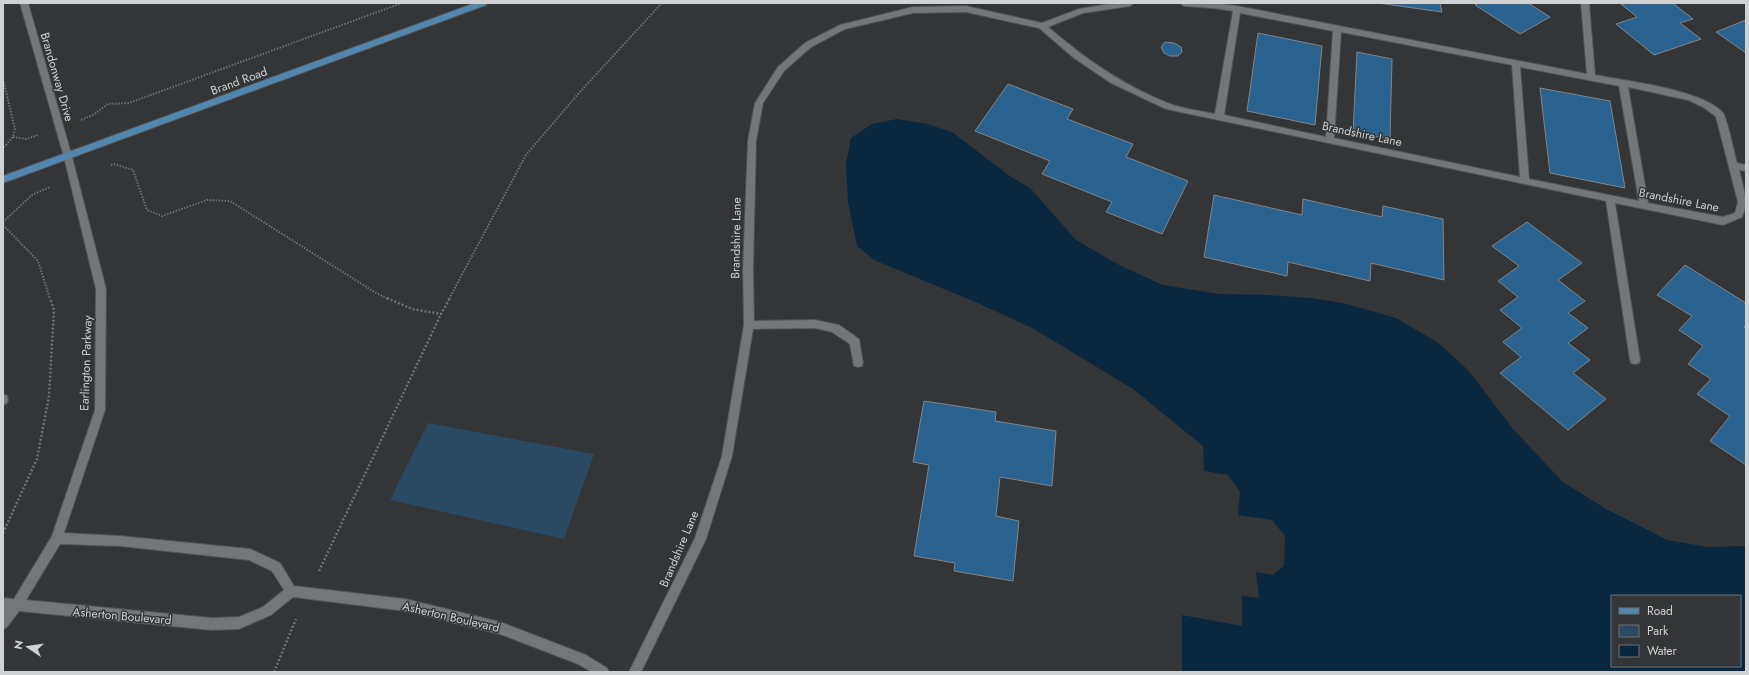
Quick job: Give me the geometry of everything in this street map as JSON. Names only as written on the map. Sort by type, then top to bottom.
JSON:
[{"type":"main road","name":"Brand Road","points":[[3,180],[483,3]]},
{"type":"street","name":"Brandonway Drive","points":[[24,3],[68,157]]},
{"type":"street","points":[[1042,26],[1082,10],[1130,3]]},
{"type":"street","name":"Brandshire Lane","points":[[635,672],[700,539],[727,456],[749,325],[748,269],[752,141],[758,103],[781,69],[808,45],[843,27],[913,10],[966,10],[1042,26],[1077,56],[1114,81],[1169,107],[1525,182],[1723,221],[1739,215],[1743,202],[1720,116],[1713,108],[1702,102],[1690,98],[1591,77],[1237,9],[1213,5],[1184,3]]},
{"type":"street","points":[[1584,3],[1591,77]]},
{"type":"street","points":[[1219,117],[1237,9]]},
{"type":"street","points":[[1330,141],[1337,29]]},
{"type":"street","points":[[1516,63],[1525,182]]},
{"type":"street","points":[[1623,84],[1644,206]]},
{"type":"street","name":"Earlington Parkway","points":[[3,623],[16,606],[58,538],[100,410],[101,289],[68,157]]},
{"type":"street","points":[[1733,166],[1746,168]]},
{"type":"street","points":[[1610,199],[1635,360]]},
{"type":"street","points":[[749,325],[815,324],[835,328],[855,342],[858,363]]},
{"type":"street","points":[[58,538],[120,541],[250,555],[276,567],[291,591]]},
{"type":"street","name":"Asherton Boulevard","points":[[3,604],[212,624],[239,623],[267,611],[291,591],[404,605],[500,628],[582,659],[603,672]]},
{"type":"path","points":[[13,137],[26,139],[59,129],[94,115],[108,104],[129,103],[402,3]]},
{"type":"path","points":[[274,672],[278,665],[284,645],[308,593],[440,314],[526,155],[578,94],[662,3]]},
{"type":"path","points":[[3,79],[15,129],[13,137],[3,148]]},
{"type":"path","points":[[114,164],[133,170],[147,210],[162,216],[207,200],[230,201],[376,292],[412,309],[440,314]]},
{"type":"path","points":[[3,225],[38,261],[54,310],[49,396],[37,459],[3,533]]},
{"type":"green space","points":[[428,423],[594,454],[564,539],[390,500]]},
{"type":"water","points":[[897,119],[927,124],[952,132],[1011,177],[1030,188],[1076,240],[1121,266],[1163,285],[1218,294],[1312,298],[1347,304],[1396,318],[1437,342],[1468,370],[1513,429],[1563,482],[1606,509],[1667,540],[1708,547],[1746,546],[1746,672],[1182,672],[1182,615],[1242,626],[1242,596],[1259,598],[1256,572],[1273,575],[1284,566],[1285,536],[1272,520],[1238,515],[1240,492],[1228,475],[1204,471],[1203,446],[1133,389],[1034,329],[980,304],[874,260],[857,246],[848,202],[846,164],[851,138],[872,124]]},
{"type":"building","points":[[1378,3],[1440,3],[1442,12]]},
{"type":"building","points":[[1479,3],[1528,3],[1550,17],[1520,34],[1475,5]]},
{"type":"building","points":[[1677,3],[1674,4],[1693,19],[1680,23],[1701,39],[1654,55],[1616,24],[1637,17],[1621,4]]},
{"type":"building","points":[[1746,20],[1746,53],[1716,32]]},
{"type":"building","points":[[1258,33],[1322,46],[1315,125],[1247,111]]},
{"type":"building","points":[[1165,42],[1174,43],[1181,47],[1182,52],[1178,56],[1170,56],[1164,53],[1161,47]]},
{"type":"building","points":[[1357,52],[1392,59],[1390,139],[1353,132]]},
{"type":"building","points":[[1008,84],[1073,109],[1067,119],[1133,144],[1126,157],[1188,181],[1162,234],[1106,212],[1112,202],[1042,174],[1050,161],[975,131]]},
{"type":"building","points":[[1540,88],[1610,101],[1625,188],[1550,173]]},
{"type":"building","points":[[1214,195],[1302,215],[1303,199],[1382,217],[1383,206],[1443,219],[1444,280],[1371,263],[1370,281],[1288,262],[1287,276],[1204,257]]},
{"type":"building","points":[[1527,222],[1582,263],[1558,280],[1585,301],[1568,313],[1588,328],[1568,343],[1590,360],[1573,373],[1606,399],[1568,430],[1500,373],[1521,357],[1503,342],[1522,328],[1500,310],[1518,297],[1498,281],[1519,266],[1492,246]]},
{"type":"building","points":[[1685,265],[1746,303],[1746,325],[1744,327],[1746,329],[1746,465],[1710,441],[1730,416],[1697,394],[1711,379],[1688,364],[1703,346],[1679,330],[1692,316],[1657,295]]},
{"type":"building","points":[[924,401],[996,412],[995,421],[1056,431],[1052,486],[1000,477],[996,516],[1019,521],[1013,581],[954,571],[955,563],[914,556],[929,465],[913,462]]}]
